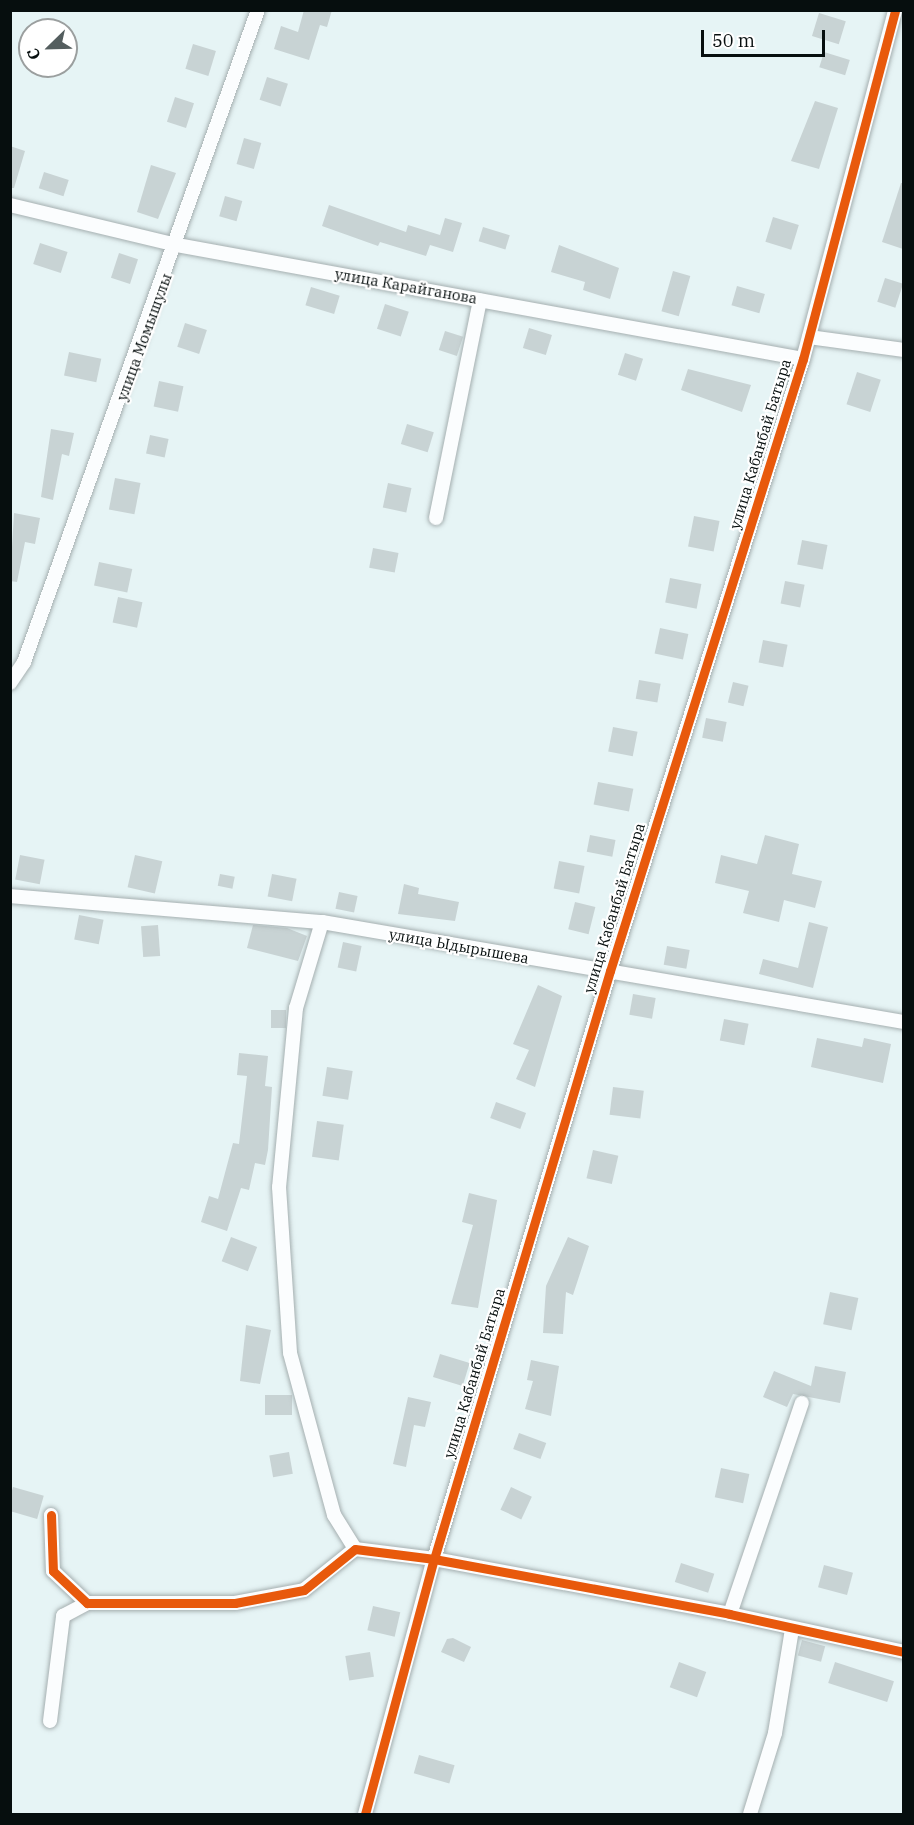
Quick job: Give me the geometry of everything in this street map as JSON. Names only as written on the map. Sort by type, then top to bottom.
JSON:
[{"type":"street","name":"улица Момышулы","points":[[10,682],[24,662],[177,245],[258,10]]},
{"type":"street","name":"улица Кабанбай Батыра","points":[[365,1815],[434,1559],[610,971],[803,358],[895,10]]},
{"type":"street","name":"улица Карайганова","points":[[10,206],[177,245],[803,358]]},
{"type":"street","points":[[436,518],[480,300]]},
{"type":"street","points":[[809,336],[903,350]]},
{"type":"street","points":[[10,658],[24,662]]},
{"type":"street","name":"улица Ыдырышева","points":[[10,896],[322,922],[903,1022]]},
{"type":"street","points":[[322,922],[296,1008],[279,1187],[290,1353],[334,1515],[355,1549]]},
{"type":"street","points":[[730,1614],[802,1403]]},
{"type":"street","points":[[51,1515],[53,1571],[87,1603]]},
{"type":"street","points":[[50,1721],[63,1616],[87,1603],[235,1603],[304,1590],[355,1549],[434,1559],[730,1614],[903,1652]]},
{"type":"street","points":[[750,1815],[775,1733],[792,1629]]},
{"type":"building","points":[[304,10],[332,10],[327,27],[320,25],[309,60],[274,49],[281,26],[298,32]]},
{"type":"building","points":[[819,13],[846,21],[839,44],[812,36]]},
{"type":"building","points":[[193,44],[216,51],[208,76],[185,69]]},
{"type":"building","points":[[824,52],[850,60],[845,75],[819,67]]},
{"type":"building","points":[[267,77],[288,84],[281,107],[260,100]]},
{"type":"building","points":[[175,97],[194,103],[186,128],[167,122]]},
{"type":"building","points":[[815,101],[838,108],[819,169],[791,161]]},
{"type":"building","points":[[244,138],[261,143],[254,169],[237,164]]},
{"type":"building","points":[[10,146],[25,151],[14,188],[10,188]]},
{"type":"building","points":[[151,165],[176,173],[158,219],[137,212]]},
{"type":"building","points":[[44,172],[69,180],[63,196],[39,188]]},
{"type":"building","points":[[901,183],[903,183],[903,249],[882,242]]},
{"type":"building","points":[[225,196],[242,201],[237,221],[219,216]]},
{"type":"building","points":[[329,205],[406,232],[408,225],[440,235],[445,218],[462,223],[453,252],[430,245],[426,256],[380,242],[378,246],[322,226]]},
{"type":"building","points":[[773,217],[799,225],[791,250],[765,242]]},
{"type":"building","points":[[483,227],[510,235],[505,250],[479,241]]},
{"type":"building","points":[[40,243],[68,252],[61,273],[33,264]]},
{"type":"building","points":[[559,245],[619,268],[610,299],[583,290],[585,282],[551,272]]},
{"type":"building","points":[[119,253],[138,259],[130,284],[111,278]]},
{"type":"building","points":[[673,271],[690,276],[679,316],[661,311]]},
{"type":"building","points":[[885,278],[903,284],[895,308],[877,302]]},
{"type":"building","points":[[737,286],[765,294],[759,313],[731,305]]},
{"type":"building","points":[[311,287],[340,296],[334,314],[305,305]]},
{"type":"building","points":[[385,304],[409,312],[401,336],[377,329]]},
{"type":"building","points":[[185,323],[207,330],[199,354],[177,347]]},
{"type":"building","points":[[529,328],[552,335],[546,355],[523,348]]},
{"type":"building","points":[[445,331],[463,337],[457,356],[439,350]]},
{"type":"building","points":[[69,352],[101,359],[96,382],[64,375]]},
{"type":"building","points":[[625,353],[643,359],[636,381],[618,375]]},
{"type":"building","points":[[688,369],[751,385],[742,412],[681,390]]},
{"type":"building","points":[[857,372],[881,380],[870,412],[846,404]]},
{"type":"building","points":[[159,381],[183,386],[178,412],[154,406]]},
{"type":"building","points":[[407,424],[434,432],[428,452],[401,444]]},
{"type":"building","points":[[51,429],[74,433],[69,456],[62,454],[53,500],[41,497]]},
{"type":"building","points":[[150,435],[169,439],[165,458],[146,454]]},
{"type":"building","points":[[115,478],[141,483],[134,514],[109,509]]},
{"type":"building","points":[[388,483],[411,488],[406,512],[383,507]]},
{"type":"building","points":[[14,513],[40,518],[35,544],[25,542],[17,582],[10,581]]},
{"type":"building","points":[[694,516],[720,521],[714,551],[688,546]]},
{"type":"building","points":[[802,540],[828,545],[823,570],[797,565]]},
{"type":"building","points":[[373,548],[399,553],[395,573],[369,568]]},
{"type":"building","points":[[99,562],[132,569],[127,593],[94,585]]},
{"type":"building","points":[[670,578],[701,584],[697,609],[665,603]]},
{"type":"building","points":[[785,581],[805,585],[800,607],[781,604]]},
{"type":"building","points":[[118,597],[142,602],[137,628],[113,622]]},
{"type":"building","points":[[660,628],[688,634],[683,659],[655,653]]},
{"type":"building","points":[[763,640],[788,645],[783,667],[759,663]]},
{"type":"building","points":[[639,680],[661,684],[657,703],[636,699]]},
{"type":"building","points":[[733,682],[749,686],[743,706],[728,702]]},
{"type":"building","points":[[706,718],[727,722],[723,742],[702,738]]},
{"type":"building","points":[[613,727],[638,732],[633,756],[608,752]]},
{"type":"building","points":[[598,782],[633,789],[629,811],[594,805]]},
{"type":"building","points":[[590,835],[616,840],[612,857],[587,852]]},
{"type":"building","points":[[765,835],[799,844],[792,874],[822,881],[815,908],[784,900],[779,922],[743,913],[749,891],[715,883],[721,855],[757,864]]},
{"type":"building","points":[[20,855],[45,860],[40,884],[15,880]]},
{"type":"building","points":[[135,855],[162,861],[155,893],[128,887]]},
{"type":"building","points":[[559,861],[585,866],[579,893],[554,888]]},
{"type":"building","points":[[220,874],[235,877],[232,889],[218,886]]},
{"type":"building","points":[[272,874],[297,879],[292,901],[268,897]]},
{"type":"building","points":[[404,884],[419,888],[418,894],[459,902],[455,921],[398,914]]},
{"type":"building","points":[[339,892],[358,896],[354,913],[335,909]]},
{"type":"building","points":[[575,902],[595,907],[589,934],[568,929]]},
{"type":"building","points":[[79,915],[104,920],[99,944],[74,940]]},
{"type":"building","points":[[809,922],[828,927],[813,988],[759,974],[763,959],[798,968]]},
{"type":"building","points":[[158,925],[160,956],[143,957],[141,926]]},
{"type":"building","points":[[253,925],[287,928],[307,936],[298,961],[247,948]]},
{"type":"building","points":[[343,942],[362,946],[356,971],[338,967]]},
{"type":"building","points":[[667,946],[690,950],[686,969],[664,965]]},
{"type":"building","points":[[538,985],[562,996],[535,1087],[516,1079],[529,1050],[513,1044]]},
{"type":"building","points":[[633,994],[656,998],[652,1019],[629,1015]]},
{"type":"building","points":[[271,1010],[286,1010],[286,1028],[271,1028]]},
{"type":"building","points":[[724,1019],[749,1024],[744,1045],[720,1041]]},
{"type":"building","points":[[817,1038],[862,1047],[864,1038],[891,1044],[883,1083],[811,1067]]},
{"type":"building","points":[[239,1053],[268,1056],[265,1086],[272,1087],[268,1150],[265,1165],[255,1163],[249,1190],[241,1188],[227,1231],[201,1222],[209,1196],[218,1199],[233,1143],[239,1144],[247,1076],[237,1075]]},
{"type":"building","points":[[327,1067],[353,1071],[348,1100],[322,1096]]},
{"type":"building","points":[[613,1087],[644,1091],[640,1119],[610,1115]]},
{"type":"building","points":[[496,1102],[526,1113],[520,1129],[490,1118]]},
{"type":"building","points":[[317,1121],[344,1125],[339,1160],[312,1157]]},
{"type":"building","points":[[593,1150],[618,1156],[612,1184],[586,1178]]},
{"type":"building","points":[[469,1193],[497,1200],[478,1308],[451,1304],[473,1225],[462,1222]]},
{"type":"building","points":[[231,1237],[257,1247],[248,1271],[222,1261]]},
{"type":"building","points":[[568,1237],[589,1246],[573,1295],[566,1292],[563,1334],[543,1333],[546,1286]]},
{"type":"building","points":[[830,1292],[858,1298],[852,1330],[823,1324]]},
{"type":"building","points":[[246,1325],[271,1330],[260,1384],[240,1381]]},
{"type":"building","points":[[440,1354],[470,1363],[463,1386],[433,1377]]},
{"type":"building","points":[[531,1360],[559,1366],[551,1416],[525,1409],[533,1381],[527,1380]]},
{"type":"building","points":[[815,1366],[846,1372],[840,1403],[793,1394],[787,1407],[763,1397],[774,1371],[811,1386]]},
{"type":"building","points":[[265,1395],[292,1395],[292,1415],[265,1415]]},
{"type":"building","points":[[408,1397],[431,1402],[425,1427],[414,1425],[406,1467],[393,1464]]},
{"type":"building","points":[[519,1433],[546,1443],[540,1459],[513,1449]]},
{"type":"building","points":[[289,1452],[293,1474],[273,1477],[269,1455]]},
{"type":"building","points":[[721,1468],[749,1474],[743,1503],[715,1497]]},
{"type":"building","points":[[13,1487],[44,1496],[37,1519],[10,1511]]},
{"type":"building","points":[[511,1487],[532,1497],[521,1519],[500,1510]]},
{"type":"building","points":[[681,1563],[714,1574],[708,1593],[675,1582]]},
{"type":"building","points":[[824,1565],[853,1573],[847,1595],[818,1587]]},
{"type":"building","points":[[373,1606],[400,1612],[395,1637],[367,1630]]},
{"type":"building","points":[[453,1638],[471,1647],[464,1662],[441,1652],[447,1639]]},
{"type":"building","points":[[802,1640],[825,1646],[821,1662],[798,1655]]},
{"type":"building","points":[[370,1652],[374,1677],[349,1681],[345,1656]]},
{"type":"building","points":[[679,1662],[706,1672],[697,1697],[670,1687]]},
{"type":"building","points":[[835,1662],[894,1681],[887,1702],[828,1683]]},
{"type":"building","points":[[419,1755],[455,1765],[449,1783],[414,1773]]},
{"type":"cycle path","points":[[365,1814],[434,1559],[610,971],[803,359],[895,10]]},
{"type":"cycle path","points":[[51,1515],[53,1571],[87,1603],[235,1603],[304,1590],[355,1549],[434,1559],[730,1614],[904,1652]]}]
